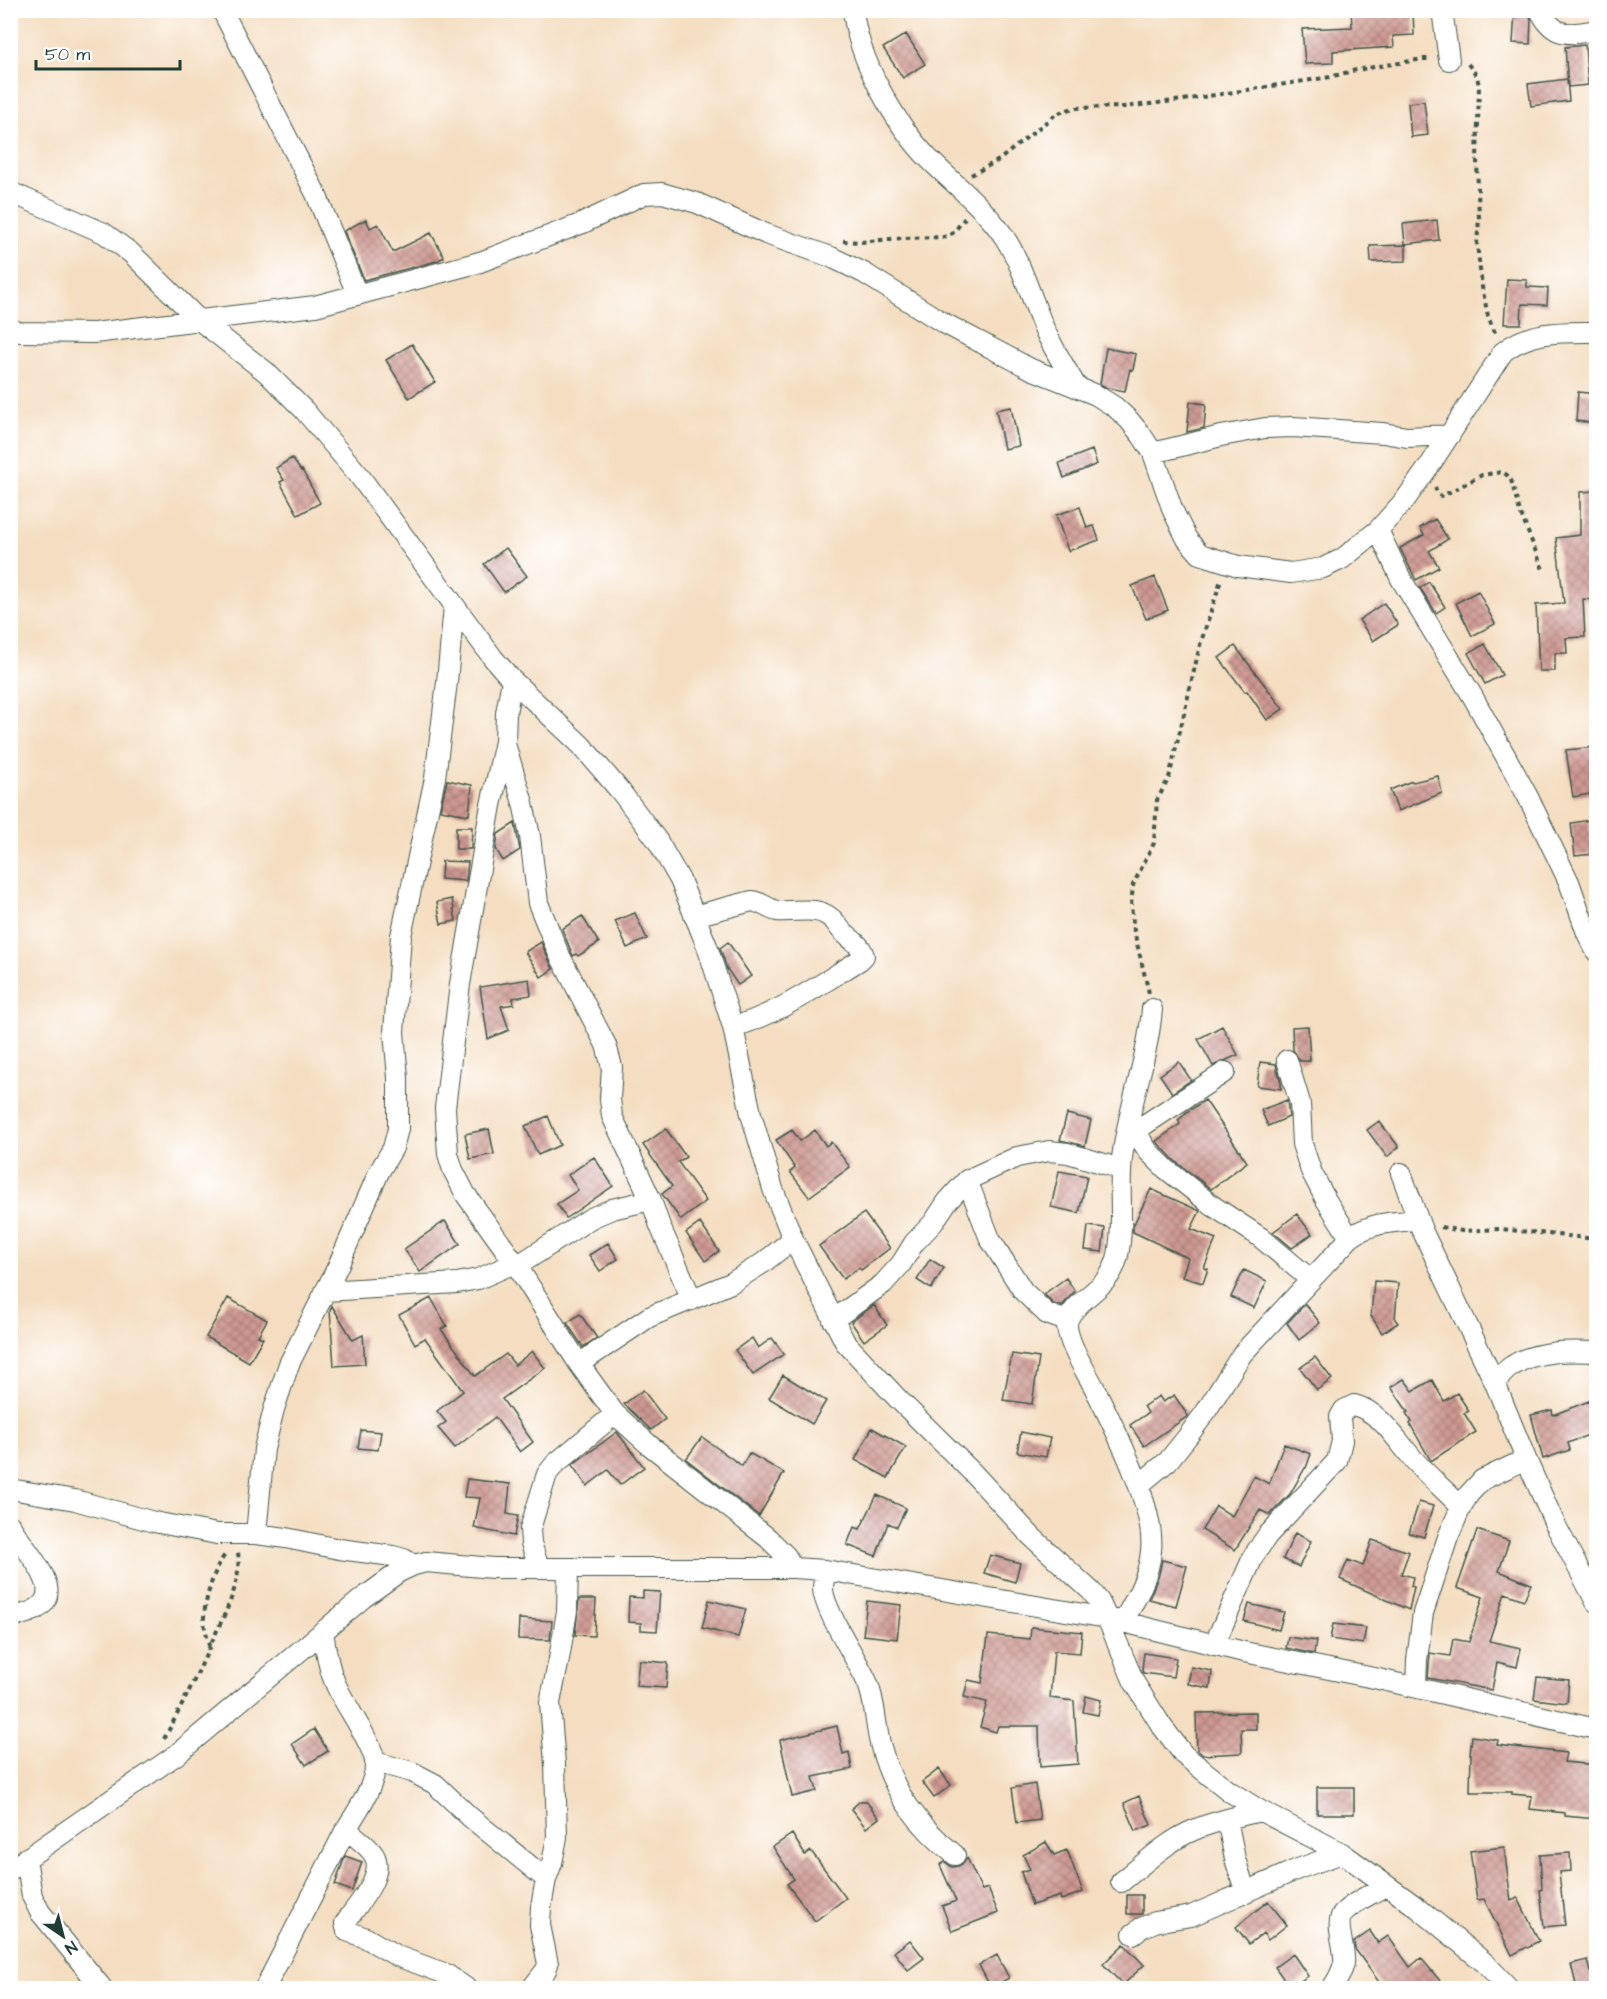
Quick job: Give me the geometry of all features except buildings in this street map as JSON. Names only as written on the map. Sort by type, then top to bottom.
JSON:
[{"type":"street","points":[[222,10],[316,194],[357,294]]},
{"type":"street","points":[[853,10],[862,52],[900,123],[914,143],[982,211],[1005,238],[1015,256],[1044,328],[1076,386]]},
{"type":"street","points":[[1442,10],[1449,60]]},
{"type":"street","points":[[1540,10],[1547,24],[1556,31],[1575,34],[1596,30]]},
{"type":"street","points":[[10,192],[104,233],[131,253],[198,319],[266,372],[304,410],[357,474],[454,606],[512,680],[580,745],[621,792],[657,840],[680,880],[707,946],[733,1026],[751,1114],[773,1189],[793,1239],[845,1342],[1031,1536],[1091,1591],[1115,1620],[1134,1682],[1161,1725],[1184,1755],[1229,1791],[1342,1853],[1418,1908],[1485,1963],[1509,1989]]},
{"type":"street","points":[[10,329],[20,332],[94,333],[315,306],[480,262],[583,223],[644,194],[662,193],[697,203],[766,234],[831,257],[864,273],[942,322],[1030,369],[1096,395],[1114,407],[1136,428],[1152,453],[1186,539],[1200,554],[1276,573],[1305,572],[1323,568],[1342,559],[1378,530],[1405,500],[1432,462],[1503,352],[1530,337],[1554,332],[1596,332]]},
{"type":"street","points":[[1152,453],[1265,428],[1293,427],[1383,433],[1407,437],[1450,435]]},
{"type":"street","points":[[1378,530],[1401,579],[1473,697],[1528,797],[1569,882],[1587,933],[1596,951]]},
{"type":"street","points":[[256,1534],[264,1449],[289,1364],[393,1148],[398,1129],[398,1078],[394,1032],[401,936],[435,778],[454,606]]},
{"type":"street","points":[[512,680],[506,713],[505,742],[491,805],[460,984],[445,1108],[445,1133],[453,1170],[466,1195],[516,1265],[579,1364],[615,1414],[648,1444],[768,1538],[786,1556],[793,1568]]},
{"type":"street","points":[[505,742],[527,825],[538,903],[558,952],[606,1045],[612,1067],[610,1100],[612,1116],[651,1200],[692,1300]]},
{"type":"street","points":[[694,916],[752,901],[758,901],[776,910],[817,910],[832,919],[864,953],[860,960],[789,1003],[755,1020],[733,1026]]},
{"type":"street","points":[[1115,1620],[1141,1588],[1152,1550],[1151,1526],[1138,1485],[1102,1403],[1073,1345],[1067,1321],[1072,1312],[1106,1280],[1113,1271],[1118,1256],[1122,1207],[1121,1169],[1132,1126],[1152,1008]]},
{"type":"street","points":[[1287,1060],[1300,1103],[1302,1144],[1311,1170],[1326,1200],[1350,1238]]},
{"type":"street","points":[[1132,1126],[1225,1072]]},
{"type":"street","points":[[1132,1126],[1148,1151],[1166,1169],[1260,1237],[1311,1280]]},
{"type":"street","points":[[833,1320],[883,1284],[967,1180],[1017,1157],[1049,1151],[1068,1153],[1121,1169]]},
{"type":"street","points":[[1401,1173],[1420,1225],[1495,1383],[1554,1522],[1596,1602]]},
{"type":"street","points":[[967,1180],[990,1239],[1023,1291],[1047,1314],[1067,1321]]},
{"type":"street","points":[[325,1291],[457,1283],[478,1279],[516,1265],[591,1218],[612,1209],[651,1200]]},
{"type":"street","points":[[1138,1485],[1168,1461],[1205,1413],[1242,1354],[1350,1238],[1358,1231],[1376,1224],[1420,1225]]},
{"type":"street","points":[[579,1364],[649,1317],[731,1282],[763,1263],[793,1239]]},
{"type":"street","points":[[1495,1383],[1509,1367],[1524,1359],[1571,1351],[1596,1352]]},
{"type":"street","points":[[1214,1645],[1254,1555],[1267,1536],[1337,1461],[1342,1441],[1340,1417],[1344,1410],[1354,1405],[1362,1407],[1381,1422],[1413,1459],[1461,1507]]},
{"type":"street","points":[[539,1568],[531,1543],[530,1529],[547,1474],[555,1464],[615,1414]]},
{"type":"street","points":[[1416,1687],[1423,1612],[1448,1537],[1461,1507],[1482,1480],[1526,1460]]},
{"type":"street","points":[[10,1489],[75,1500],[164,1524],[236,1538],[256,1534],[286,1538],[339,1549],[404,1558],[414,1565]]},
{"type":"street","points":[[10,1525],[43,1573],[49,1586],[48,1595],[38,1607],[10,1617]]},
{"type":"street","points":[[102,1989],[40,1912],[18,1864],[176,1755],[323,1631],[392,1577],[414,1565],[426,1562],[493,1569],[793,1568],[825,1570],[1115,1620],[1214,1645],[1416,1687],[1596,1729]]},
{"type":"street","points":[[532,1989],[548,1964],[540,1924],[546,1879],[557,1837],[555,1764],[550,1703],[567,1611],[568,1568]]},
{"type":"street","points":[[825,1570],[823,1591],[831,1613],[869,1685],[881,1747],[891,1775],[911,1813],[933,1838],[955,1855]]},
{"type":"street","points":[[265,1989],[374,1776],[375,1762],[370,1745],[335,1683],[327,1661],[323,1631]]},
{"type":"street","points":[[375,1762],[412,1772],[435,1784],[470,1817],[546,1879]]},
{"type":"street","points":[[1122,1882],[1173,1842],[1193,1830],[1262,1811]]},
{"type":"street","points":[[1227,1819],[1235,1859],[1246,1893]]},
{"type":"street","points":[[346,1829],[373,1852],[377,1866],[368,1890],[345,1923],[347,1931],[366,1938],[443,1981],[466,1989]]},
{"type":"street","points":[[1132,1934],[1155,1922],[1191,1916],[1298,1869],[1342,1853]]},
{"type":"street","points":[[1331,1988],[1339,1978],[1344,1964],[1340,1916],[1386,1885]]},
{"type":"path","points":[[959,189],[974,172],[999,160],[1056,114],[1073,108],[1124,107],[1183,100],[1330,77],[1356,70],[1423,59],[1460,60],[1468,64],[1477,76],[1479,229],[1476,244],[1478,262],[1488,315],[1494,332],[1507,349]]},
{"type":"path","points":[[840,241],[944,237],[953,233],[967,215],[982,211]]},
{"type":"path","points":[[1432,462],[1438,495],[1442,496],[1482,475],[1502,472],[1507,475],[1511,480],[1520,512],[1544,572]]},
{"type":"path","points":[[1152,1008],[1132,915],[1133,885],[1154,843],[1157,800],[1168,778],[1200,645],[1225,562]]},
{"type":"path","points":[[1420,1225],[1462,1231],[1501,1229],[1596,1239]]},
{"type":"path","points":[[209,1647],[204,1621],[210,1587],[222,1558],[236,1538]]},
{"type":"path","points":[[164,1740],[233,1595],[238,1572],[236,1538]]}]
